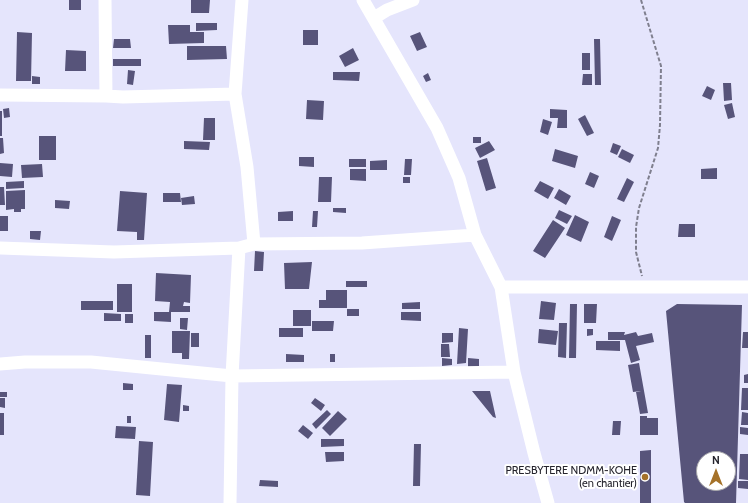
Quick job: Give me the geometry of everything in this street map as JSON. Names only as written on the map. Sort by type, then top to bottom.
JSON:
[{"type":"street","points":[[105,0],[106,96]]},
{"type":"street","points":[[242,0],[235,94],[247,167],[254,244]]},
{"type":"street","points":[[363,0],[437,128],[459,178],[476,235],[500,287],[514,372],[548,503]]},
{"type":"street","points":[[374,18],[387,10],[413,0]]},
{"type":"street","points":[[0,95],[123,97],[235,94]]},
{"type":"street","points":[[0,248],[114,252],[239,248],[254,244],[362,243],[476,235]]},
{"type":"street","points":[[230,503],[232,376],[239,248]]},
{"type":"street","points":[[500,287],[748,287]]},
{"type":"street","points":[[0,364],[25,362],[91,362],[232,376],[514,372]]},
{"type":"path","points":[[641,0],[661,66],[658,148],[639,208],[636,227],[636,252],[644,287]]},
{"type":"building","points":[[69,0],[81,0],[81,10],[69,10]]},
{"type":"building","points":[[191,0],[210,0],[209,13],[191,13]]},
{"type":"building","points":[[196,23],[217,23],[217,30],[196,31]]},
{"type":"building","points":[[168,25],[190,25],[190,32],[204,32],[204,43],[169,44]]},
{"type":"building","points":[[303,30],[318,30],[318,45],[303,45]]},
{"type":"building","points":[[17,32],[32,33],[31,81],[16,81]]},
{"type":"building","points":[[420,32],[427,47],[417,51],[410,36]]},
{"type":"building","points":[[114,39],[130,39],[131,48],[113,48]]},
{"type":"building","points":[[594,39],[600,39],[601,85],[595,85]]},
{"type":"building","points":[[187,46],[226,46],[227,59],[187,60]]},
{"type":"building","points":[[353,48],[359,60],[345,67],[339,56]]},
{"type":"building","points":[[66,50],[86,51],[86,71],[65,71]]},
{"type":"building","points":[[582,53],[590,53],[590,70],[582,70]]},
{"type":"building","points":[[113,59],[141,59],[141,66],[113,66]]},
{"type":"building","points":[[128,70],[135,71],[133,85],[127,84]]},
{"type":"building","points":[[333,72],[360,72],[359,81],[333,80]]},
{"type":"building","points":[[428,73],[431,80],[426,82],[423,76]]},
{"type":"building","points":[[583,74],[592,74],[592,85],[582,85]]},
{"type":"building","points":[[32,76],[40,77],[40,84],[32,84]]},
{"type":"building","points":[[723,83],[731,83],[732,100],[724,101]]},
{"type":"building","points":[[707,86],[715,90],[711,100],[702,96]]},
{"type":"building","points":[[307,100],[324,101],[323,120],[306,119]]},
{"type":"building","points":[[732,103],[735,117],[728,119],[724,105]]},
{"type":"building","points":[[9,108],[10,117],[4,118],[3,109]]},
{"type":"building","points":[[550,109],[567,110],[567,128],[557,128],[558,118],[550,118]]},
{"type":"building","points":[[0,111],[2,111],[2,136],[0,136]]},
{"type":"building","points":[[585,115],[594,133],[587,136],[578,119]]},
{"type":"building","points":[[204,118],[215,118],[215,140],[203,140]]},
{"type":"building","points":[[543,119],[552,122],[548,135],[540,132]]},
{"type":"building","points":[[39,136],[56,136],[56,160],[39,160]]},
{"type":"building","points":[[473,137],[481,137],[481,143],[473,143]]},
{"type":"building","points":[[0,138],[3,138],[4,153],[0,154]]},
{"type":"building","points":[[184,141],[210,142],[209,150],[184,149]]},
{"type":"building","points":[[489,141],[495,150],[480,158],[475,148]]},
{"type":"building","points":[[613,143],[621,146],[617,155],[610,152]]},
{"type":"building","points":[[555,149],[578,156],[575,168],[552,161]]},
{"type":"building","points":[[622,149],[634,155],[630,163],[618,157]]},
{"type":"building","points":[[299,157],[314,157],[314,167],[299,166]]},
{"type":"building","points":[[487,158],[496,188],[486,191],[477,161]]},
{"type":"building","points":[[349,159],[366,159],[366,167],[349,167]]},
{"type":"building","points":[[405,159],[412,159],[411,175],[404,175]]},
{"type":"building","points":[[387,160],[387,170],[370,170],[370,161]]},
{"type":"building","points":[[0,163],[13,164],[12,177],[0,176]]},
{"type":"building","points":[[42,164],[43,177],[22,178],[21,165]]},
{"type":"building","points":[[717,168],[717,179],[701,179],[701,169]]},
{"type":"building","points":[[350,169],[366,169],[366,181],[350,180]]},
{"type":"building","points":[[590,172],[599,176],[594,188],[585,184]]},
{"type":"building","points":[[319,177],[332,177],[331,202],[318,202]]},
{"type":"building","points":[[403,177],[410,177],[410,183],[403,183]]},
{"type":"building","points":[[627,178],[634,182],[624,202],[617,199]]},
{"type":"building","points":[[24,181],[24,188],[6,189],[6,182]]},
{"type":"building","points":[[540,181],[554,188],[548,199],[534,191]]},
{"type":"building","points":[[0,187],[4,187],[5,205],[0,205]]},
{"type":"building","points":[[559,189],[571,196],[566,205],[554,198]]},
{"type":"building","points":[[25,190],[25,209],[21,209],[21,212],[14,212],[14,209],[6,210],[6,191]]},
{"type":"building","points":[[120,191],[147,193],[144,240],[137,240],[137,232],[117,231]]},
{"type":"building","points":[[163,193],[180,193],[181,202],[163,202]]},
{"type":"building","points":[[194,196],[195,204],[182,205],[181,198]]},
{"type":"building","points":[[55,200],[70,201],[69,209],[55,208]]},
{"type":"building","points":[[333,208],[346,208],[346,213],[333,212]]},
{"type":"building","points":[[559,210],[572,216],[567,224],[555,218]]},
{"type":"building","points":[[293,211],[293,221],[278,221],[278,212]]},
{"type":"building","points":[[313,211],[318,211],[317,227],[312,227]]},
{"type":"building","points":[[575,215],[589,222],[581,242],[566,235]]},
{"type":"building","points":[[0,216],[8,216],[8,231],[0,231]]},
{"type":"building","points":[[612,216],[621,220],[612,241],[604,237]]},
{"type":"building","points":[[553,220],[565,228],[545,258],[533,251]]},
{"type":"building","points":[[679,224],[695,224],[695,237],[678,237]]},
{"type":"building","points":[[30,231],[41,231],[40,240],[30,239]]},
{"type":"building","points":[[255,251],[264,252],[263,271],[254,271]]},
{"type":"building","points":[[312,262],[309,289],[285,289],[284,263]]},
{"type":"building","points":[[156,273],[191,275],[190,303],[184,302],[183,306],[190,306],[190,312],[171,312],[171,322],[154,321],[154,312],[169,312],[170,302],[155,301]]},
{"type":"building","points":[[346,281],[367,281],[367,287],[346,287]]},
{"type":"building","points":[[117,284],[132,284],[132,312],[117,312]]},
{"type":"building","points":[[326,290],[347,290],[347,308],[319,308],[319,300],[326,300]]},
{"type":"building","points":[[81,301],[113,301],[113,310],[81,310]]},
{"type":"building","points":[[541,301],[556,303],[554,320],[539,319]]},
{"type":"building","points":[[420,302],[420,309],[402,309],[402,303]]},
{"type":"building","points":[[570,304],[577,304],[576,358],[569,358]]},
{"type":"building","points":[[584,304],[597,304],[596,323],[584,323]]},
{"type":"building","points":[[677,304],[742,305],[736,503],[684,502],[666,311]]},
{"type":"building","points":[[347,309],[359,309],[359,316],[347,316]]},
{"type":"building","points":[[293,310],[311,310],[311,326],[293,326]]},
{"type":"building","points":[[401,312],[421,312],[421,321],[401,320]]},
{"type":"building","points":[[104,313],[121,314],[121,321],[104,321]]},
{"type":"building","points":[[125,314],[133,314],[133,323],[125,323]]},
{"type":"building","points":[[180,318],[188,318],[187,330],[180,329]]},
{"type":"building","points":[[312,321],[334,321],[333,331],[312,331]]},
{"type":"building","points":[[559,323],[567,323],[566,358],[558,357]]},
{"type":"building","points":[[279,328],[303,328],[303,337],[279,337]]},
{"type":"building","points":[[459,328],[468,329],[466,363],[457,364]]},
{"type":"building","points":[[539,329],[558,331],[556,345],[538,343]]},
{"type":"building","points":[[587,329],[593,329],[593,335],[587,336]]},
{"type":"building","points":[[172,331],[190,331],[189,359],[182,359],[182,353],[172,353]]},
{"type":"building","points":[[608,332],[625,332],[624,335],[636,332],[638,336],[652,333],[654,342],[636,346],[640,360],[631,363],[625,340],[608,340]]},
{"type":"building","points":[[743,332],[748,332],[748,348],[742,348]]},
{"type":"building","points":[[191,333],[199,333],[199,347],[191,347]]},
{"type":"building","points":[[442,333],[453,333],[453,342],[442,343]]},
{"type":"building","points":[[145,335],[151,335],[151,358],[145,358]]},
{"type":"building","points":[[596,341],[620,341],[620,351],[596,350]]},
{"type":"building","points":[[441,344],[449,344],[450,357],[441,357]]},
{"type":"building","points":[[286,354],[304,355],[304,362],[286,362]]},
{"type":"building","points":[[330,354],[335,354],[335,362],[330,362]]},
{"type":"building","points":[[442,358],[452,359],[452,365],[442,366]]},
{"type":"building","points":[[468,358],[479,359],[479,368],[468,367]]},
{"type":"building","points":[[639,363],[648,413],[640,414],[636,392],[641,391],[633,392],[628,365]]},
{"type":"building","points":[[748,374],[748,383],[744,383],[744,375]]},
{"type":"building","points":[[123,383],[133,384],[133,390],[123,390]]},
{"type":"building","points":[[167,384],[182,385],[179,422],[164,420]]},
{"type":"building","points":[[742,388],[748,388],[748,410],[741,410]]},
{"type":"building","points":[[472,391],[490,391],[496,418],[493,417]]},
{"type":"building","points":[[0,392],[7,392],[7,397],[0,397]]},
{"type":"building","points":[[0,398],[5,398],[5,408],[0,407]]},
{"type":"building","points":[[315,398],[325,405],[321,411],[311,403]]},
{"type":"building","points":[[183,405],[189,406],[189,411],[183,411]]},
{"type":"building","points":[[327,410],[331,414],[316,429],[312,424]]},
{"type":"building","points":[[338,411],[347,419],[330,436],[322,428]]},
{"type":"building","points":[[742,412],[748,413],[748,425],[741,425]]},
{"type":"building","points":[[0,413],[4,413],[4,435],[0,435]]},
{"type":"building","points":[[127,416],[131,416],[131,423],[127,423]]},
{"type":"building","points":[[640,416],[647,416],[647,418],[658,418],[658,435],[640,435]]},
{"type":"building","points":[[613,421],[621,421],[620,435],[612,435]]},
{"type":"building","points":[[303,425],[313,433],[308,439],[298,431]]},
{"type":"building","points":[[116,426],[136,427],[135,439],[115,438]]},
{"type":"building","points":[[740,427],[748,428],[748,435],[740,434]]},
{"type":"building","points":[[321,439],[344,439],[344,446],[321,447]]},
{"type":"building","points":[[139,441],[153,442],[150,496],[136,495]]},
{"type":"building","points":[[414,444],[421,444],[420,486],[413,486]]},
{"type":"building","name":"PRESBYTERE NDMM-KOHE (en chantier)","points":[[651,450],[651,503],[640,503],[640,451]]},
{"type":"building","points":[[325,452],[344,452],[344,461],[326,462]]},
{"type":"building","points":[[740,454],[748,454],[748,480],[739,479]]},
{"type":"building","points":[[260,480],[278,481],[278,487],[259,486]]},
{"type":"building","points":[[738,481],[748,481],[748,489],[738,488]]},
{"type":"place","name":"PRESBYTERE NDMM-KOHE (en chantier)","points":[[645,477]]}]
